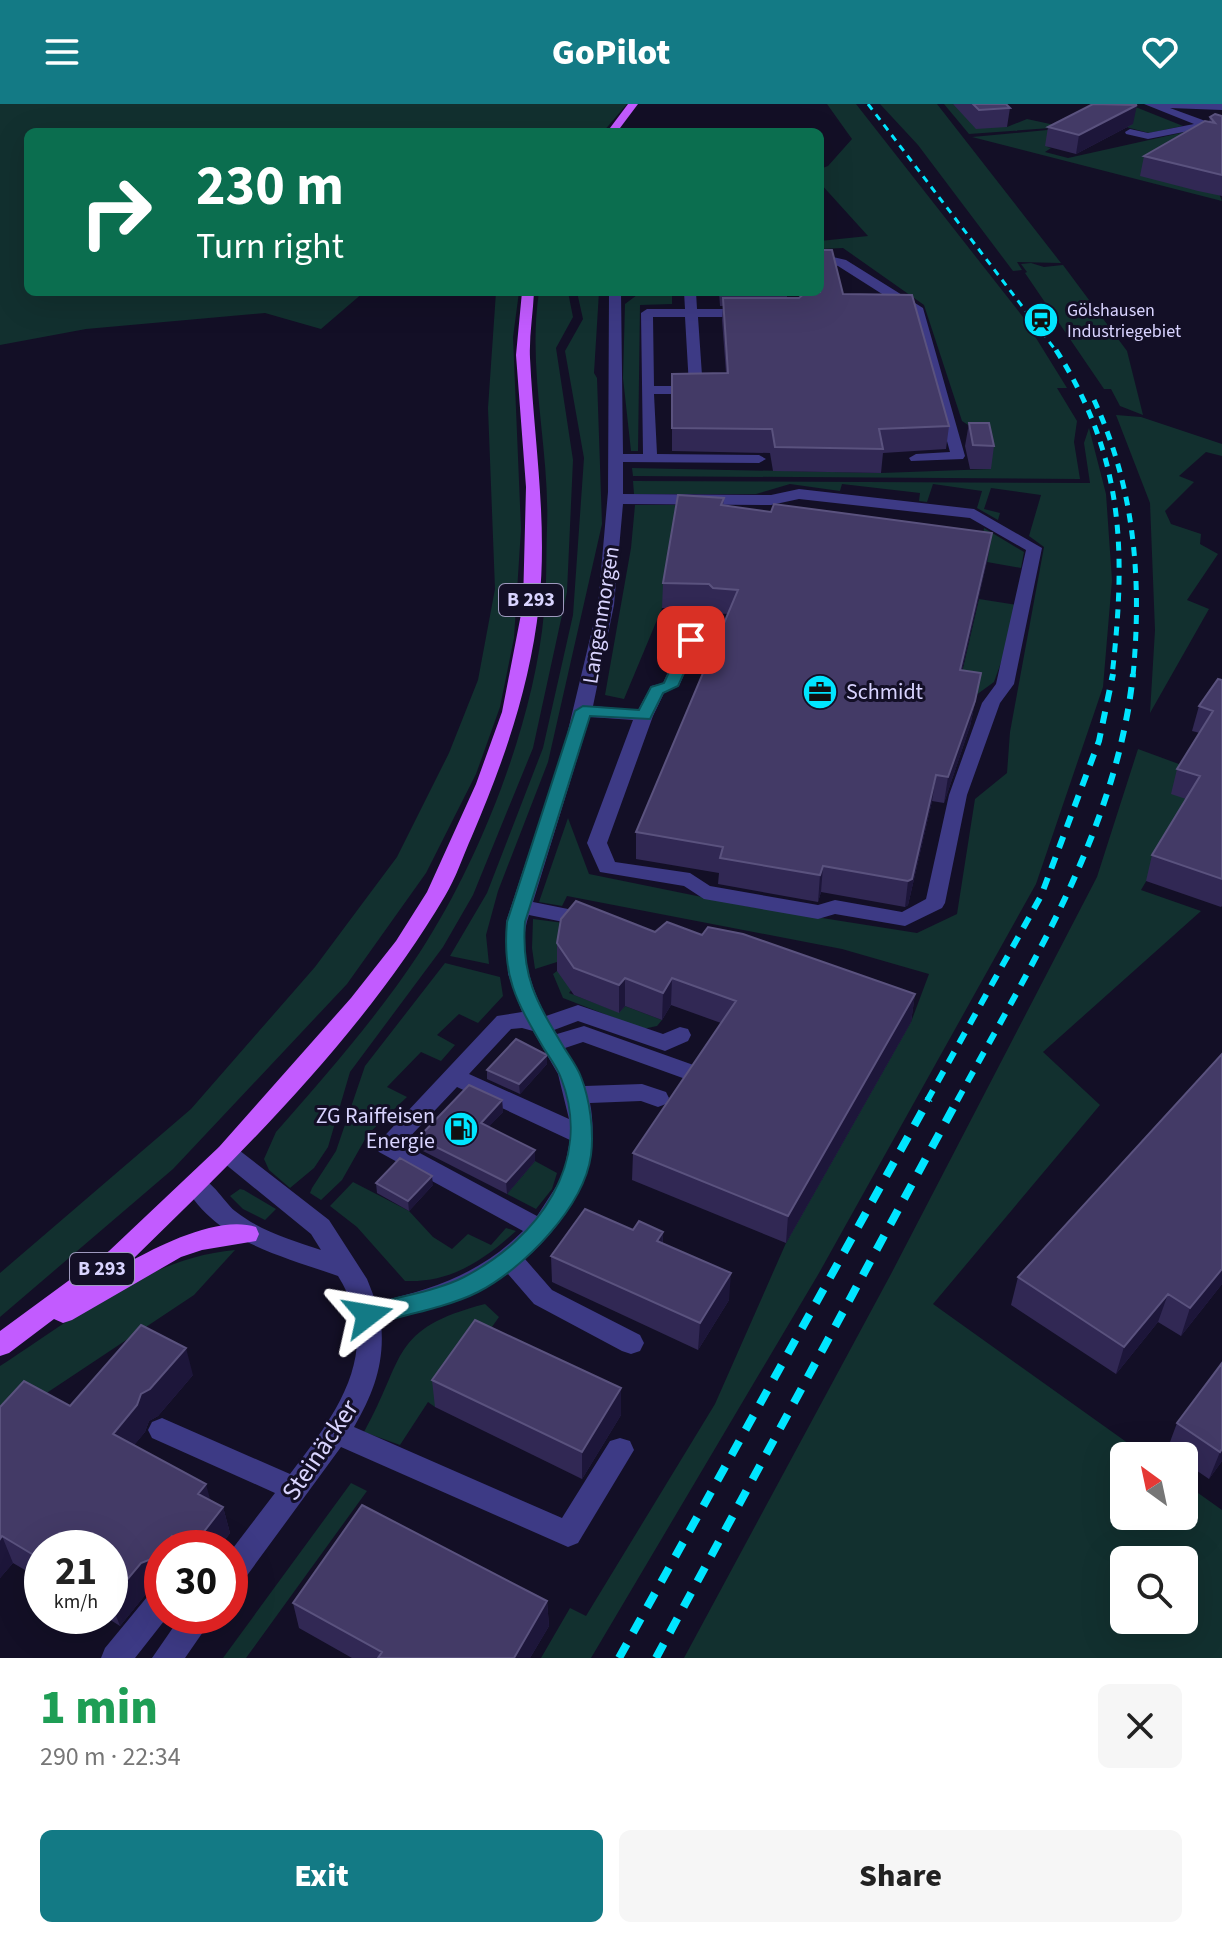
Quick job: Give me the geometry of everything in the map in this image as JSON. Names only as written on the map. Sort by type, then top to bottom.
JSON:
[{"type":"main road","points":[[615,128],[633,104]]},
{"type":"main road","name":"B 293","points":[[0,1346],[118,1258],[227,1153],[359,1003],[403,946],[437,893],[485,784],[511,712],[531,604],[533,487],[523,355],[528,296]]},
{"type":"main road","points":[[0,1346],[172,1250],[202,1240],[247,1234]]},
{"type":"street","points":[[1150,104],[1222,107]]},
{"type":"street","points":[[1150,104],[1222,131]]},
{"type":"street","points":[[1130,132],[1148,136],[1202,125]]},
{"type":"street","points":[[824,259],[842,263],[918,311],[958,456],[916,458]]},
{"type":"street","name":"Langenmorgen","points":[[368,1315],[470,1285],[510,1259],[540,1229],[565,1196],[580,1156],[580,1114],[571,1077],[525,999],[517,977],[514,949],[521,907],[583,711],[612,563],[617,499],[613,358],[618,296]]},
{"type":"street","points":[[647,390],[696,390],[690,296]]},
{"type":"street","points":[[650,458],[647,313],[757,313]]},
{"type":"street","points":[[617,458],[759,459]]},
{"type":"street","points":[[617,499],[771,500],[799,494],[961,512],[974,514],[1034,548],[1005,684],[991,703],[958,795],[935,903],[905,919],[835,907],[818,912],[704,892],[690,880],[607,867],[597,843],[644,716],[657,690],[670,686],[702,616]]},
{"type":"street","points":[[583,711],[644,716]]},
{"type":"street","points":[[521,907],[613,925]]},
{"type":"street","points":[[525,999],[387,1146],[540,1229]]},
{"type":"street","points":[[546,1035],[578,1013],[665,1043],[680,1035]]},
{"type":"street","points":[[505,1022],[523,1020],[546,1035],[584,1034],[691,1073]]},
{"type":"street","points":[[453,1076],[580,1134]]},
{"type":"street","points":[[575,1095],[642,1092],[658,1098]]},
{"type":"street","name":"Steinäcker","points":[[227,1153],[320,1227],[358,1286],[368,1315],[371,1351],[359,1395],[336,1432],[248,1551]]},
{"type":"street","points":[[196,1184],[227,1221],[247,1234],[345,1268]]},
{"type":"street","points":[[510,1259],[543,1297],[631,1343]]},
{"type":"street","points":[[162,1430],[295,1489]]},
{"type":"street","points":[[336,1432],[568,1534],[620,1450]]},
{"type":"street","points":[[116,1658],[144,1623]]},
{"type":"street","points":[[167,1658],[185,1634]]},
{"type":"green space","points":[[0,104],[627,104],[606,128],[24,128],[24,296],[359,296],[321,329],[265,313],[86,329],[0,345]]},
{"type":"green space","points":[[827,104],[856,104],[1023,317],[1067,388],[1057,388],[1077,421],[1074,442],[1080,479],[633,476],[632,468],[881,473],[991,469],[979,432],[962,421],[924,305],[843,248],[824,249],[824,241],[868,236],[824,187],[824,168],[852,139]]},
{"type":"green space","points":[[880,104],[937,104],[1061,263],[1017,262],[1022,270],[1013,271],[918,145]]},
{"type":"green space","points":[[944,104],[953,104],[1007,127],[1027,119],[1064,127],[969,134]]},
{"type":"green space","points":[[1133,106],[1183,126],[1149,133],[1126,127],[1047,147],[1051,148],[1045,152],[1068,158],[1194,130],[1222,201],[972,137],[1068,128]]},
{"type":"green space","points":[[1021,264],[1044,267],[1063,265],[1127,351],[1143,415],[1120,406],[1111,389],[1104,389],[1025,273]]},
{"type":"green space","points":[[496,296],[518,296],[513,337],[521,529],[514,638],[500,707],[476,774],[426,873],[347,984],[173,1169],[0,1317],[0,1273],[191,1109],[315,967],[397,857],[449,753],[478,680],[495,589],[488,408]]},
{"type":"green space","points":[[539,296],[569,296],[573,317],[556,348],[573,460],[567,592],[533,748],[473,895],[443,947],[350,1072],[328,1147],[314,1168],[290,1188],[269,1170],[264,1159],[276,1132],[387,999],[442,916],[501,789],[529,699],[538,655],[546,581],[547,498],[537,381]]},
{"type":"green space","points":[[578,296],[599,296],[594,373],[597,378],[602,524],[548,762],[498,891],[486,935],[489,964],[450,956],[487,893],[543,748],[573,615],[584,458],[565,351],[583,319]]},
{"type":"green space","points":[[636,296],[672,296],[672,304],[640,305],[638,451],[631,451],[623,378],[625,304]]},
{"type":"green space","points":[[1116,415],[1141,417],[1222,444],[1222,456],[1206,452],[1179,476],[1194,482],[1165,511],[1171,524],[1201,534],[1200,544],[1218,554],[1187,600],[1209,609],[1150,713],[1155,630],[1150,503]]},
{"type":"green space","points":[[1089,428],[1106,494],[1112,580],[1103,687],[1036,884],[819,1273],[591,1658],[541,1658],[570,1608],[586,1616],[715,1404],[786,1243],[911,1022],[929,974],[842,949],[567,896],[562,906],[539,902],[568,818],[589,874],[746,906],[917,933],[957,914],[975,799],[1007,773],[1010,732],[1044,547],[1029,536],[1041,495],[991,488],[984,509],[1000,513],[998,520],[977,508],[982,491],[933,484],[927,502],[919,501],[920,493],[842,484],[840,491],[790,484],[756,494],[634,494],[633,481],[1090,483],[1084,443]]},
{"type":"green space","points":[[635,505],[697,505],[677,519],[662,608],[624,699],[605,695],[631,548]]},
{"type":"green space","points":[[984,528],[1024,552],[1021,568],[987,562],[988,557],[980,556]]},
{"type":"green space","points":[[979,599],[1017,605],[1013,629],[994,682],[972,698],[957,694]]},
{"type":"green space","points":[[1138,749],[1187,767],[1193,801],[1141,890],[1201,911],[1043,1052],[1100,1105],[933,1304],[1126,1442],[1110,1442],[1110,1530],[1198,1530],[1198,1493],[1222,1510],[1222,1658],[684,1658],[891,1274],[1097,877]]},
{"type":"green space","points":[[533,919],[564,923],[557,962],[535,969],[532,948]]},
{"type":"green space","points":[[445,963],[500,977],[503,996],[478,1023],[459,1014],[437,1035],[455,1045],[441,1061],[421,1052],[387,1087],[407,1097],[368,1134],[342,1180],[321,1200],[310,1193],[336,1151],[365,1066]]},
{"type":"green space","points":[[557,971],[576,984],[569,993],[618,1012],[625,1006],[662,1020],[657,1026],[643,1029],[563,998],[553,974]]},
{"type":"green space","points":[[535,1161],[557,1173],[552,1189],[536,1209],[507,1194]]},
{"type":"green space","points":[[353,1182],[409,1211],[433,1237],[452,1249],[468,1234],[491,1245],[506,1228],[516,1231],[466,1268],[437,1278],[405,1281],[357,1227],[330,1206]]},
{"type":"green space","points":[[240,1189],[276,1209],[265,1220],[243,1209],[230,1196]]},
{"type":"green space","points":[[235,1250],[194,1295],[0,1424],[0,1366],[83,1311],[141,1278],[202,1255]]},
{"type":"green space","points":[[485,1304],[499,1317],[435,1407],[428,1402],[400,1445],[364,1432],[395,1365],[416,1336],[432,1324]]},
{"type":"green space","points":[[351,1483],[367,1491],[246,1658],[223,1658],[241,1634],[248,1634],[248,1624]]},
{"type":"building","points":[[973,104],[1006,104],[1010,108],[979,110]]},
{"type":"building","points":[[1093,104],[1137,105],[1079,135],[1048,127]]},
{"type":"building","points":[[1215,114],[1222,116],[1222,175],[1144,156],[1205,121],[1215,123],[1210,117]]},
{"type":"building","points":[[824,250],[832,250],[843,294],[912,295],[949,426],[879,429],[883,449],[775,447],[772,429],[672,428],[672,374],[728,373],[723,298],[824,296]]},
{"type":"building","points":[[969,423],[989,423],[994,446],[973,445]]},
{"type":"building","points":[[678,495],[724,498],[721,505],[771,512],[774,504],[992,533],[960,670],[981,673],[975,701],[948,777],[936,775],[912,879],[908,881],[823,866],[820,875],[720,858],[723,847],[636,832],[738,590],[713,588],[709,584],[663,583]]},
{"type":"building","points":[[1218,679],[1222,680],[1222,879],[1152,855],[1200,776],[1177,769],[1213,711],[1199,706]]},
{"type":"building","points":[[576,901],[655,932],[667,922],[702,935],[708,927],[743,934],[915,994],[788,1216],[633,1153],[736,1001],[672,978],[663,993],[625,978],[619,985],[574,968],[557,943],[561,919]]},
{"type":"building","points":[[516,1039],[547,1055],[519,1084],[487,1070]]},
{"type":"building","points":[[1222,1054],[1222,1269],[1190,1308],[1168,1294],[1124,1347],[1018,1277]]},
{"type":"building","points":[[469,1085],[502,1100],[481,1123],[535,1150],[506,1182],[418,1138]]},
{"type":"building","points":[[400,1158],[432,1176],[408,1201],[376,1183]]},
{"type":"building","points":[[585,1209],[633,1230],[639,1221],[663,1232],[657,1241],[731,1273],[700,1323],[551,1256]]},
{"type":"building","points":[[475,1320],[621,1388],[582,1452],[432,1380]]},
{"type":"building","points":[[141,1325],[186,1348],[150,1389],[141,1394],[137,1405],[113,1434],[206,1484],[198,1494],[223,1507],[205,1530],[144,1530],[144,1562],[128,1579],[128,1530],[24,1530],[24,1549],[2,1536],[0,1539],[0,1407],[24,1381],[70,1406]]},
{"type":"building","points":[[1222,1363],[1222,1449],[1220,1452],[1177,1423]]},
{"type":"building","points":[[362,1505],[547,1601],[514,1658],[378,1658],[382,1652],[293,1603]]},
{"type":"railway","points":[[868,104],[1057,352]]},
{"type":"railway","points":[[1056,350],[1079,390],[1096,429],[1108,468],[1115,507],[1119,588],[1112,676]]},
{"type":"railway","points":[[1094,400],[1119,467],[1132,535],[1136,605],[1133,676]]},
{"type":"railway","points":[[927,1101],[1041,896],[1099,741],[1113,674]]},
{"type":"railway","points":[[957,1101],[1041,948],[1090,842],[1124,731],[1133,674]]},
{"type":"railway","points":[[619,1658],[929,1099]]},
{"type":"railway","points":[[656,1658],[958,1099]]},
{"type":"place","name":"Gölshausen Industriegebiet","points":[[1041,320]]},
{"type":"place","name":"Schmidt","points":[[820,692]]},
{"type":"place","name":"ZG Raiffeisen Energie","points":[[461,1129]]},
{"type":"route","points":[[368,1315],[470,1285],[510,1259],[542,1226],[565,1196],[580,1156],[580,1114],[571,1077],[525,999],[517,977],[514,949],[516,922],[583,711],[644,716],[657,690],[670,686],[691,640]]}]
